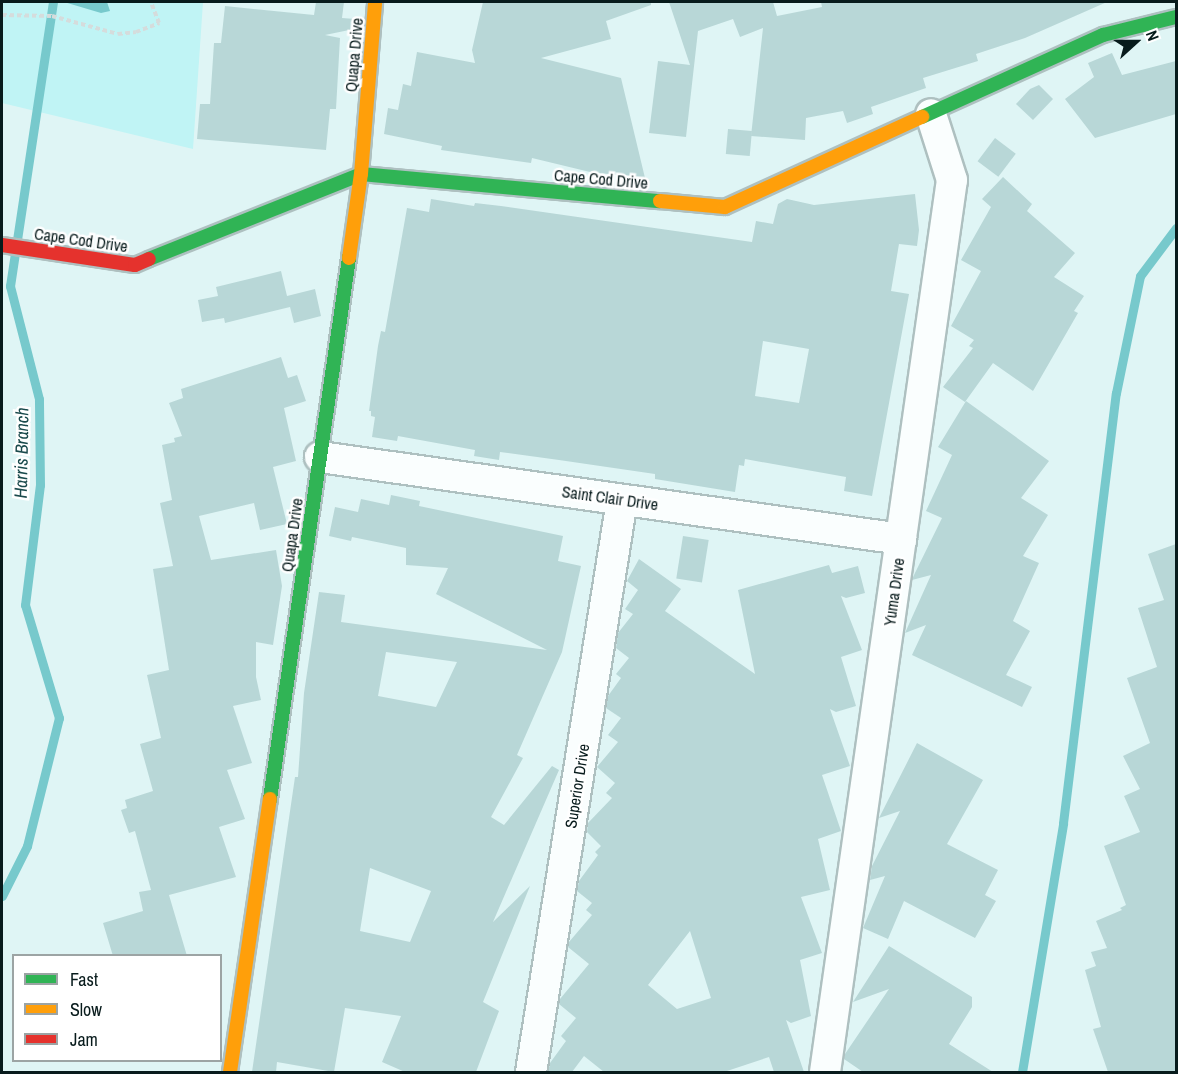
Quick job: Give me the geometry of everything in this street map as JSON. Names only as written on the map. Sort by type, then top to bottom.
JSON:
[{"type":"street","name":"Quapa Drive","points":[[230,1072],[361,174],[375,2]]},
{"type":"street","name":"Cape Cod Drive","points":[[2,245],[135,265],[361,174],[725,207],[1103,35],[1176,16]]},
{"type":"street","name":"Yuma Drive","points":[[825,1072],[952,180],[931,114]]},
{"type":"street","name":"Saint Clair Drive","points":[[320,457],[901,539]]},
{"type":"street","name":"Superior Drive","points":[[531,1072],[622,500]]},
{"type":"path","points":[[2,15],[64,18],[118,34],[153,28],[159,23],[151,2]]},
{"type":"shaded area","points":[[2,2],[203,2],[193,149],[2,103]]},
{"type":"shaded area","points":[[64,2],[107,2],[110,11],[101,13]]},
{"type":"building","points":[[316,2],[344,2],[342,18],[355,19],[354,29],[325,35],[340,38],[336,109],[330,109],[326,150],[197,139],[200,104],[210,104],[214,43],[221,43],[225,6],[314,15]]},
{"type":"building","points":[[483,2],[651,2],[651,5],[606,21],[611,39],[541,58],[621,78],[645,178],[590,172],[532,158],[531,163],[441,150],[442,146],[384,134],[388,108],[398,110],[403,84],[411,86],[417,52],[475,63],[472,50]]},
{"type":"building","points":[[669,2],[773,2],[777,16],[822,7],[821,2],[1107,2],[1025,38],[976,54],[978,61],[923,78],[926,88],[871,107],[873,114],[847,123],[843,111],[806,118],[805,140],[751,136],[763,28],[740,37],[733,19],[698,31],[686,137],[649,133],[658,61],[690,65]]},
{"type":"building","points":[[1112,53],[1122,75],[1176,61],[1176,114],[1095,138],[1065,99],[1094,77],[1088,63]]},
{"type":"building","points":[[1039,85],[1053,99],[1033,120],[1016,104],[1030,89]]},
{"type":"building","points":[[728,129],[752,131],[750,156],[726,154]]},
{"type":"building","points":[[995,138],[1016,154],[998,177],[978,161]]},
{"type":"building","points":[[1003,177],[1032,204],[1027,211],[1075,253],[1054,277],[1084,296],[1074,311],[1078,313],[1033,391],[993,363],[965,402],[943,387],[973,348],[969,346],[974,340],[951,326],[981,271],[961,260],[991,207],[982,199]]},
{"type":"building","points":[[915,194],[919,230],[917,246],[899,244],[891,291],[909,294],[872,496],[844,491],[846,477],[745,459],[744,466],[739,465],[735,492],[655,479],[655,474],[500,452],[499,460],[474,456],[475,450],[398,436],[397,441],[372,437],[375,417],[371,416],[371,411],[369,411],[378,346],[381,331],[385,332],[407,208],[429,212],[431,199],[474,206],[475,203],[752,242],[756,221],[773,224],[778,204],[787,199],[814,205]],"holes":[[[763,341],[809,349],[799,403],[755,396]]]},
{"type":"building","points":[[281,271],[287,296],[315,289],[321,316],[294,323],[290,307],[225,323],[224,318],[202,322],[198,300],[218,296],[216,287]]},
{"type":"building","points":[[281,357],[288,378],[297,375],[306,401],[284,408],[296,461],[273,467],[287,524],[260,530],[254,503],[199,516],[211,560],[276,550],[282,586],[273,645],[256,642],[256,677],[261,700],[233,706],[252,763],[227,770],[245,819],[219,827],[236,877],[169,895],[186,954],[112,954],[103,923],[143,911],[139,892],[151,890],[135,831],[129,833],[121,810],[127,808],[125,800],[153,791],[140,744],[161,738],[147,675],[169,670],[153,569],[173,566],[160,503],[172,500],[162,445],[175,442],[174,438],[182,436],[169,403],[183,398],[181,389]]},
{"type":"building","points":[[966,401],[1049,461],[1021,498],[1048,515],[1023,556],[1039,563],[1013,621],[1030,631],[1006,675],[1032,687],[1022,707],[912,655],[926,625],[905,633],[931,575],[912,580],[942,518],[926,511],[952,455],[938,447]]},
{"type":"building","points":[[391,495],[420,501],[419,506],[563,536],[558,561],[581,566],[562,652],[517,755],[523,758],[491,817],[504,825],[552,766],[559,770],[493,922],[530,886],[483,1002],[499,1011],[476,1072],[405,1072],[382,1062],[401,1016],[345,1008],[334,1072],[277,1062],[276,1072],[252,1072],[295,777],[298,777],[304,693],[319,592],[345,595],[341,622],[547,650],[436,594],[448,568],[406,565],[406,548],[352,537],[351,541],[329,536],[335,507],[358,512],[361,499],[389,505]],"holes":[[[386,652],[457,662],[436,707],[378,696]],[[370,868],[431,891],[410,942],[360,931]]]},
{"type":"building","points":[[683,536],[709,540],[702,583],[676,578]]},
{"type":"building","points":[[1176,544],[1176,1072],[1108,1072],[1093,1029],[1101,1027],[1085,970],[1096,966],[1091,952],[1107,948],[1096,921],[1122,910],[1120,908],[1126,905],[1104,846],[1140,832],[1124,796],[1140,789],[1123,756],[1150,743],[1127,678],[1157,667],[1138,608],[1164,600],[1148,554]]},
{"type":"building","points":[[639,559],[681,589],[665,611],[755,674],[738,590],[829,565],[832,573],[858,566],[865,593],[846,598],[841,596],[862,650],[841,657],[856,706],[836,712],[830,709],[850,766],[822,775],[841,831],[818,839],[830,890],[801,897],[822,953],[800,960],[811,1016],[791,1023],[786,1020],[804,1072],[774,1072],[769,1057],[724,1072],[604,1072],[584,1056],[572,1072],[548,1072],[550,1063],[566,1041],[561,1036],[576,1018],[559,1004],[560,999],[589,964],[568,947],[569,942],[592,915],[586,910],[592,903],[577,891],[579,881],[598,855],[595,852],[601,846],[587,832],[588,823],[612,798],[606,793],[615,783],[597,767],[618,742],[608,735],[621,718],[606,708],[608,696],[621,678],[616,674],[629,658],[616,648],[618,633],[633,614],[625,609],[638,590],[627,581]],"holes":[[[690,931],[711,998],[677,1009],[648,985]]]},
{"type":"building","points":[[917,743],[983,780],[947,844],[998,870],[985,895],[996,901],[975,938],[904,901],[888,939],[863,928],[885,876],[870,880],[872,866],[900,811],[879,818]]},
{"type":"building","points":[[889,946],[972,997],[972,1007],[949,1044],[993,1072],[863,1072],[844,1059],[845,1054],[889,989],[853,1002]]},
{"type":"waterway","name":"Harris Branch","points":[[2,896],[27,846],[59,718],[25,605],[40,485],[39,399],[10,286],[53,2]]},
{"type":"waterway","points":[[1022,1072],[1063,823],[1116,393],[1140,276],[1176,228]]},
{"type":"traffic: fast","points":[[922,117],[1103,35],[1176,17]]},
{"type":"traffic: fast","points":[[149,259],[361,174],[660,201]]},
{"type":"traffic: fast","points":[[270,799],[349,258]]},
{"type":"traffic: slow","points":[[349,258],[361,174],[375,2]]},
{"type":"traffic: slow","points":[[660,201],[725,207],[922,117]]},
{"type":"traffic: slow","points":[[230,1072],[270,799]]},
{"type":"traffic: jam","points":[[2,245],[135,265],[149,259]]}]
